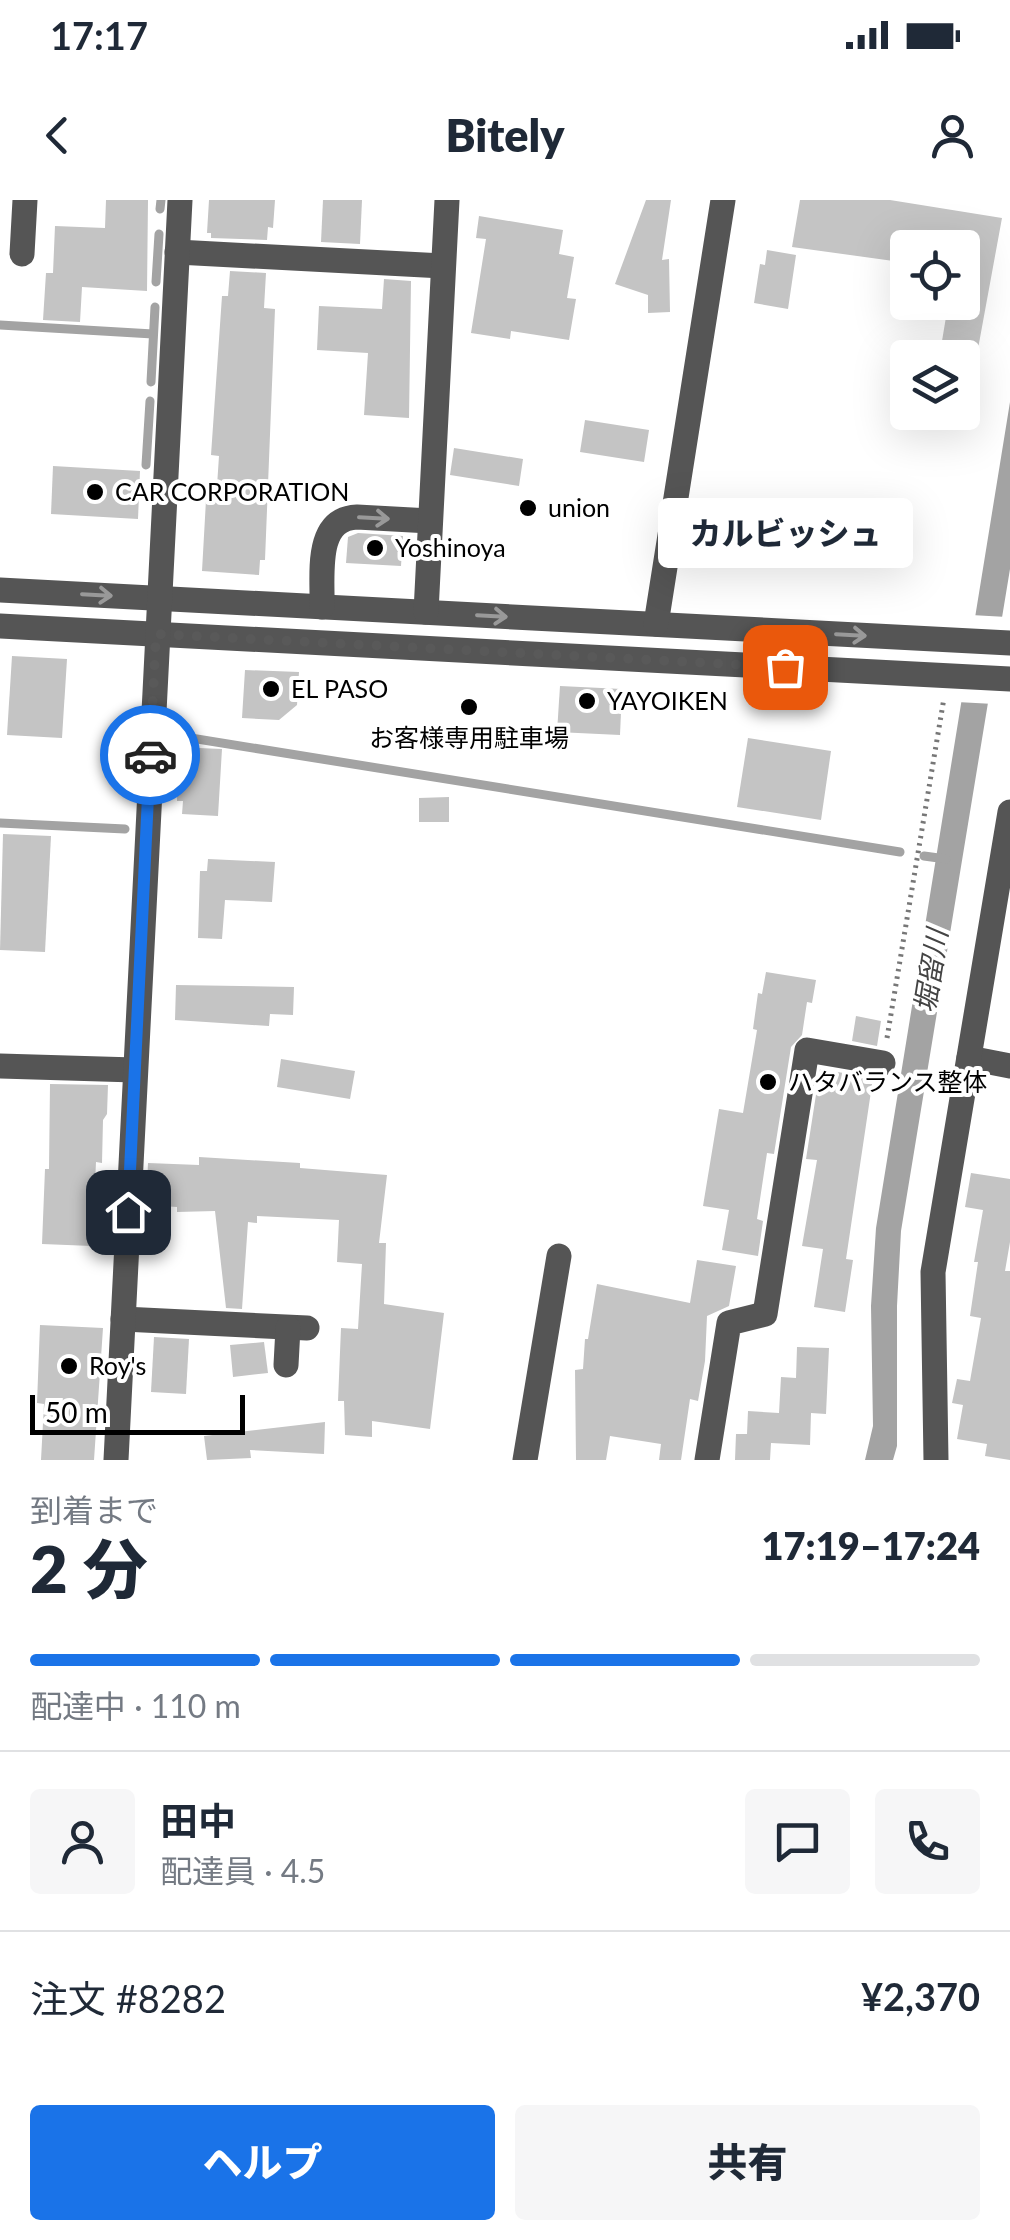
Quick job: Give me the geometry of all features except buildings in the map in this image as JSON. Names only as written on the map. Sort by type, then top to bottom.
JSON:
[{"type":"street","points":[[22,254],[25,200]]},
{"type":"street","points":[[116,1460],[180,200]]},
{"type":"street","points":[[426,612],[447,200]]},
{"type":"street","points":[[656,624],[723,200]]},
{"type":"street","points":[[177,252],[444,266]]},
{"type":"street","points":[[322,607],[325,544],[335,524],[357,517],[430,521]]},
{"type":"street","points":[[0,590],[1010,643]]},
{"type":"street","points":[[0,626],[1009,679]]},
{"type":"street","points":[[936,1460],[933,1272],[1010,812]]},
{"type":"street","points":[[707,1460],[729,1324],[765,1314],[808,1050],[883,1062]]},
{"type":"street","points":[[969,1058],[1010,1066]]},
{"type":"street","points":[[0,1066],[135,1070]]},
{"type":"street","points":[[525,1460],[559,1256]]},
{"type":"street","points":[[122,1320],[297,1328],[286,1365]]},
{"type":"path","points":[[883,1062],[944,702]]},
{"type":"water","name":"堀留川","points":[[1010,402],[1010,569],[901,1231],[897,1446],[893,1460],[865,1460],[873,1426],[871,1306],[876,1228]]},
{"type":"pier","points":[[971,615],[1007,617],[994,704],[957,702]]},
{"type":"waterway","points":[[160,209],[161,200]]},
{"type":"waterway","points":[[156,282],[159,234]]},
{"type":"waterway","points":[[151,382],[155,307]]},
{"type":"waterway","points":[[0,325],[153,334]]},
{"type":"waterway","points":[[146,465],[150,401]]},
{"type":"waterway","points":[[166,734],[900,852]]},
{"type":"waterway","points":[[0,823],[125,829]]},
{"type":"waterway","points":[[924,856],[946,859]]},
{"type":"way so far","points":[[150,755],[156,634],[785,667]]},
{"type":"place","name":"CAR CORPORATION","points":[[95,492]]},
{"type":"place","name":"union","points":[[528,508]]},
{"type":"place","name":"Yoshinoya","points":[[375,548]]},
{"type":"place","name":"カルビッシュ","points":[[785,667]]},
{"type":"place","name":"EL PASO","points":[[271,689]]},
{"type":"place","name":"YAYOIKEN","points":[[587,701]]},
{"type":"place","name":"お客様専用駐車場","points":[[469,707]]},
{"type":"place","name":"ハタバランス整体","points":[[768,1082]]},
{"type":"place","name":"Roy's","points":[[69,1366]]},
{"type":"route","points":[[128,1212],[150,755]]}]
